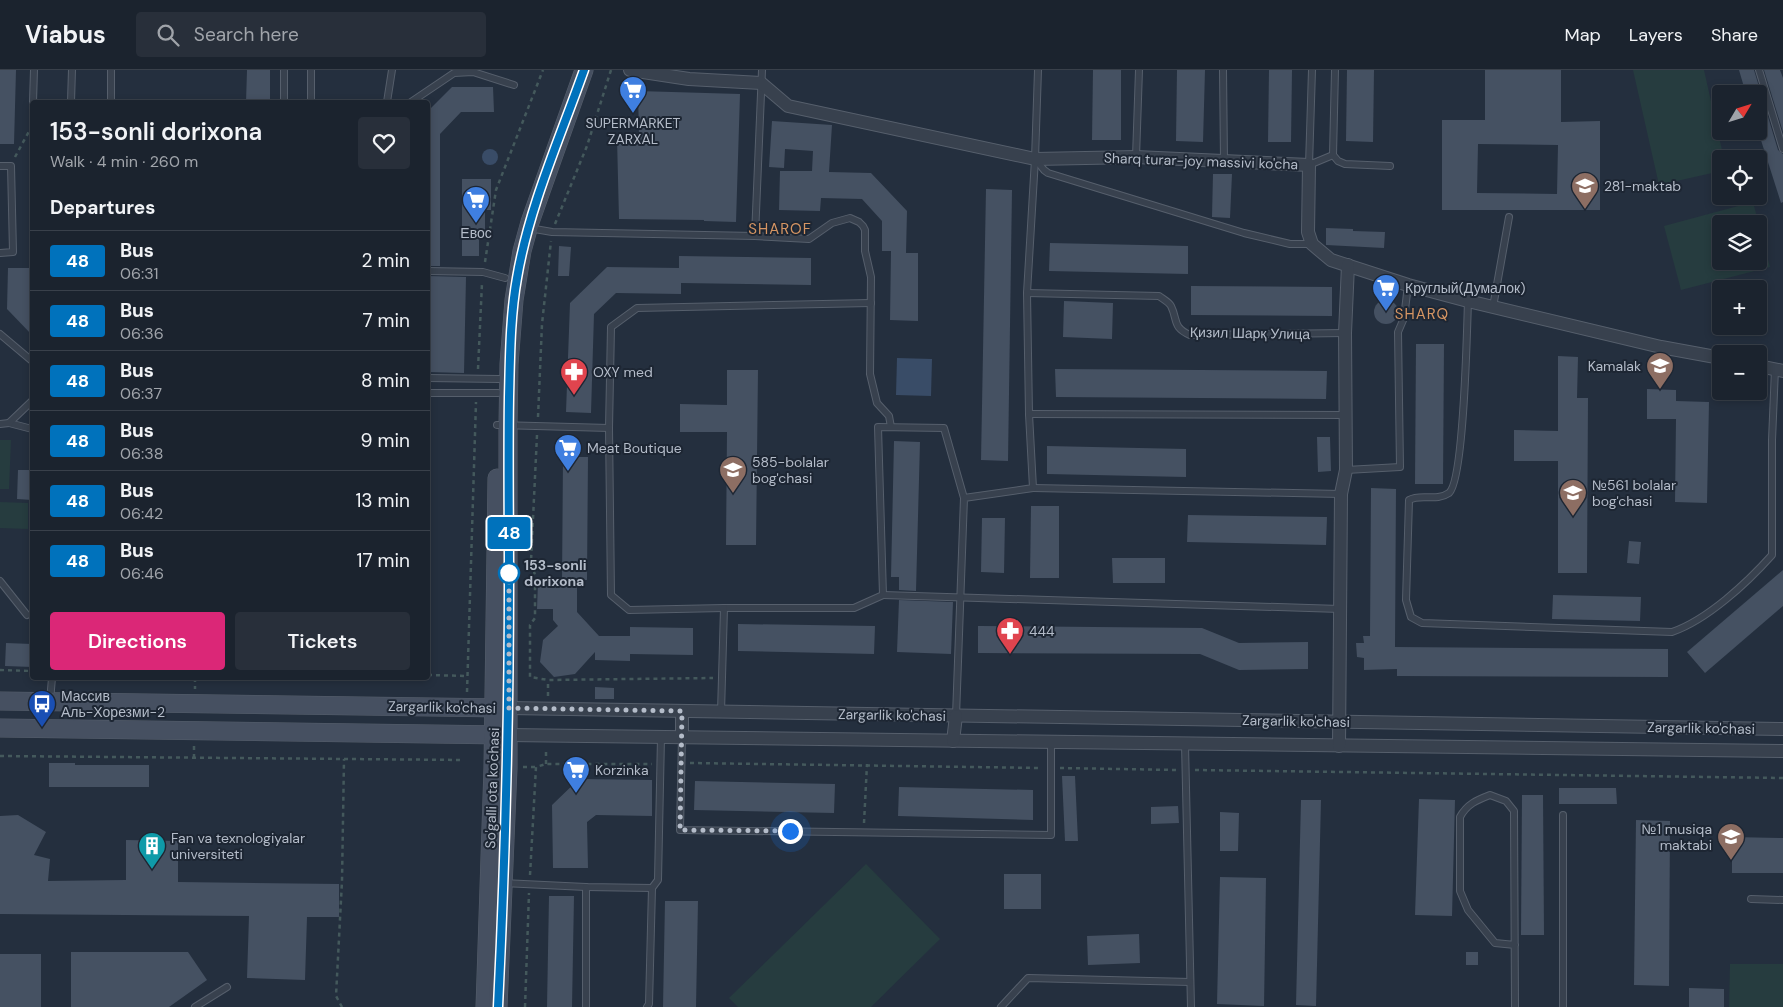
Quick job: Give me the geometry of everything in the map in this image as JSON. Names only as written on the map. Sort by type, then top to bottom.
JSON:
[{"type":"main road","name":"So'galli ota ko'chasi","points":[[503,425],[498,386],[505,278],[519,219],[572,70]]},
{"type":"main road","name":"So'galli ota ko'chasi","points":[[498,1007],[504,884],[501,735],[503,425],[510,364],[514,300],[528,228],[584,70]]},
{"type":"main road","name":"Zargarlik ko'chasi","points":[[0,702],[501,708]]},
{"type":"main road","name":"Zargarlik ko'chasi","points":[[0,728],[501,735]]},
{"type":"main road","name":"So'galli ota ko'chasi","points":[[485,1007],[501,735]]},
{"type":"street","points":[[630,70],[689,79],[761,76]]},
{"type":"street","name":"Sharq turar-joy massivi ko'cha","points":[[761,76],[788,106],[1035,159],[1136,157],[1309,164],[1308,232],[1312,244]]},
{"type":"street","points":[[1312,244],[1331,260],[1468,301],[1661,347],[1712,356]]},
{"type":"street","points":[[1340,746],[1341,494],[1346,470],[1345,333],[1348,265]]},
{"type":"street","name":"Zargarlik ko'chasi","points":[[501,708],[1783,729]]},
{"type":"street","points":[[682,711],[682,738]]},
{"type":"street","points":[[953,741],[956,716]]},
{"type":"street","name":"Zargarlik ko'chasi","points":[[501,735],[1783,751]]},
{"type":"lane","points":[[33,100],[34,70]]},
{"type":"lane","points":[[71,100],[72,70]]},
{"type":"lane","points":[[111,70],[111,100]]},
{"type":"lane","points":[[284,70],[284,100]]},
{"type":"lane","points":[[311,70],[311,100]]},
{"type":"lane","points":[[387,100],[392,70]]},
{"type":"lane","points":[[1033,488],[1029,414],[1028,293],[1038,70]]},
{"type":"lane","points":[[1136,157],[1138,70]]},
{"type":"lane","points":[[1223,70],[1224,160]]},
{"type":"lane","points":[[1312,70],[1309,164],[1333,155]]},
{"type":"lane","points":[[1335,70],[1333,155],[1344,164],[1390,166]]},
{"type":"lane","points":[[1759,70],[1783,149]]},
{"type":"lane","points":[[414,100],[454,73],[473,72],[514,85]]},
{"type":"lane","points":[[755,236],[761,76]]},
{"type":"lane","points":[[1035,159],[1048,172],[1244,233],[1290,244],[1312,244]]},
{"type":"lane","points":[[0,166],[11,166],[13,252],[0,253]]},
{"type":"lane","points":[[1493,307],[1509,217]]},
{"type":"lane","points":[[528,228],[552,232],[755,236],[808,239],[832,223],[840,220],[850,218],[859,222],[865,230],[865,250],[871,276],[870,374],[877,403],[889,416],[892,427]]},
{"type":"lane","points":[[430,271],[483,272],[505,278]]},
{"type":"lane","points":[[1346,470],[1400,467],[1398,332],[1404,318],[1408,284]]},
{"type":"lane","name":"Қизил Шарқ Улица","points":[[1028,293],[1159,296],[1170,305],[1175,323],[1182,332],[1190,335],[1345,333]]},
{"type":"lane","points":[[1468,301],[1465,380],[1455,482],[1450,492],[1441,497],[1414,497],[1409,500],[1406,600],[1411,617],[1422,623],[1672,632],[1700,619],[1754,575],[1772,555],[1772,440],[1779,370]]},
{"type":"lane","points":[[870,303],[637,308],[610,327],[611,595],[629,610],[854,608],[883,595],[1342,610]]},
{"type":"lane","points":[[0,334],[30,360]]},
{"type":"lane","points":[[430,378],[498,386]]},
{"type":"lane","points":[[430,392],[498,386]]},
{"type":"lane","points":[[9,423],[30,403]]},
{"type":"lane","points":[[1029,414],[1346,415]]},
{"type":"lane","points":[[0,424],[9,423],[30,428]]},
{"type":"lane","points":[[503,425],[609,428]]},
{"type":"lane","points":[[883,595],[878,427],[944,428],[964,498],[956,716]]},
{"type":"lane","points":[[964,498],[1033,488],[1341,494]]},
{"type":"lane","points":[[0,581],[27,615]]},
{"type":"lane","points":[[721,712],[724,608]]},
{"type":"lane","points":[[50,702],[52,680]]},
{"type":"lane","points":[[647,1007],[650,1004],[652,888],[658,880],[661,737]]},
{"type":"lane","points":[[682,738],[680,830],[1051,835],[1051,742]]},
{"type":"lane","points":[[1185,744],[1191,1007]]},
{"type":"lane","points":[[1515,945],[1495,943],[1468,910],[1460,891],[1460,816],[1465,808],[1490,795],[1506,801],[1514,810],[1515,945],[1515,1007]]},
{"type":"lane","points":[[1563,815],[1563,1007]]},
{"type":"lane","points":[[504,884],[652,888]]},
{"type":"lane","points":[[586,887],[586,1007]]},
{"type":"lane","points":[[1751,899],[1783,900]]},
{"type":"lane","points":[[1001,1007],[1028,978],[1190,982]]},
{"type":"lane","points":[[195,1007],[227,987]]},
{"type":"path","points":[[611,70],[587,146],[552,232],[542,324],[531,561],[535,575],[535,618],[530,626],[530,677],[548,680],[721,678]]},
{"type":"path","points":[[11,166],[30,130]]},
{"type":"path","points":[[0,670],[30,671]]},
{"type":"path","points":[[430,675],[467,676]]},
{"type":"path","points":[[195,680],[195,693]]},
{"type":"path","points":[[548,680],[548,697]]},
{"type":"path","points":[[194,744],[194,758]]},
{"type":"path","points":[[546,747],[546,764]]},
{"type":"path","points":[[0,756],[464,760]]},
{"type":"path","points":[[342,1007],[336,996],[342,881],[344,759]]},
{"type":"path","points":[[864,832],[867,764]]},
{"type":"path","points":[[523,767],[536,767]]},
{"type":"green space","points":[[1633,70],[1704,70],[1712,106],[1712,140],[1720,140],[1722,150],[1712,150],[1712,173],[1659,185]]},
{"type":"green space","points":[[1742,205],[1754,205],[1757,215],[1712,215],[1712,270],[1758,270],[1720,280],[1712,280],[1712,282],[1681,290],[1664,226]]},
{"type":"green space","points":[[1767,256],[1770,267],[1767,268]]},
{"type":"green space","points":[[0,440],[11,440],[9,489],[0,489]]},
{"type":"green space","points":[[0,502],[28,503],[28,529],[0,528]]},
{"type":"green space","points":[[866,864],[940,939],[871,1007],[738,1007],[729,998]]},
{"type":"green space","points":[[1730,964],[1783,964],[1783,1007],[1729,1007]]},
{"type":"water","points":[[490,149],[498,157],[490,165],[482,157]]},
{"type":"water","points":[[897,358],[932,359],[931,396],[896,395]]},
{"type":"building","points":[[0,70],[16,70],[14,144],[0,144]]},
{"type":"building","points":[[247,70],[270,70],[270,100],[246,100]]},
{"type":"building","points":[[1093,70],[1121,70],[1121,140],[1092,140]]},
{"type":"building","points":[[1177,70],[1205,70],[1203,142],[1176,141]]},
{"type":"building","points":[[1269,70],[1292,70],[1291,142],[1268,142]]},
{"type":"building","points":[[1347,70],[1374,70],[1373,142],[1346,141]]},
{"type":"building","points":[[1485,70],[1561,70],[1561,122],[1600,121],[1600,210],[1442,210],[1442,120],[1485,120]],"holes":[[[1478,144],[1558,145],[1557,194],[1477,193]]]},
{"type":"building","points":[[1739,70],[1754,70],[1758,85],[1743,85]]},
{"type":"building","points":[[1764,70],[1780,70],[1783,78],[1783,132]]},
{"type":"building","points":[[452,87],[493,87],[494,112],[461,112],[440,134],[440,266],[430,266],[430,109]]},
{"type":"building","points":[[638,91],[740,94],[736,222],[619,219],[617,138],[639,137]]},
{"type":"building","points":[[1768,117],[1778,150],[1783,154],[1783,202],[1781,203],[1767,159],[1767,150],[1764,150],[1761,140],[1768,140]]},
{"type":"building","points":[[772,121],[832,125],[829,172],[871,173],[907,211],[906,253],[918,253],[918,321],[890,320],[891,251],[882,251],[882,221],[862,199],[821,198],[820,211],[779,210],[780,171],[812,171],[813,151],[785,149],[784,168],[769,167]]},
{"type":"building","points":[[1213,174],[1232,174],[1230,218],[1212,217]]},
{"type":"building","points":[[462,179],[491,179],[491,210],[485,210],[485,234],[479,234],[479,256],[462,256]]},
{"type":"building","points":[[986,189],[1012,190],[1008,461],[981,460]]},
{"type":"building","points":[[1326,228],[1385,232],[1384,248],[1326,245]]},
{"type":"building","points":[[1050,243],[1188,246],[1188,274],[1049,271]]},
{"type":"building","points":[[559,246],[571,247],[569,276],[558,276]]},
{"type":"building","points":[[679,256],[811,258],[811,285],[681,283],[681,294],[616,293],[594,314],[591,413],[566,412],[570,303],[607,267],[679,268]]},
{"type":"building","points":[[8,268],[30,268],[30,333],[7,309]]},
{"type":"building","points":[[430,276],[466,277],[464,373],[430,372]]},
{"type":"building","points":[[1191,286],[1332,287],[1332,316],[1191,315]]},
{"type":"building","points":[[1386,300],[1395,303],[1398,312],[1395,321],[1386,324],[1377,321],[1374,312],[1377,303]]},
{"type":"building","points":[[1064,301],[1113,303],[1112,339],[1063,337]]},
{"type":"building","points":[[1416,344],[1444,344],[1443,484],[1415,484]]},
{"type":"building","name":"№561 bolalar bog'chasi","points":[[1558,356],[1578,357],[1577,398],[1588,398],[1587,573],[1558,573],[1558,461],[1514,461],[1514,430],[1558,431]]},
{"type":"building","points":[[1055,369],[1327,371],[1326,399],[1056,397]]},
{"type":"building","points":[[727,370],[758,370],[756,545],[726,545],[727,432],[680,432],[680,404],[727,405]]},
{"type":"building","points":[[1647,389],[1676,390],[1676,401],[1709,402],[1707,503],[1675,502],[1676,419],[1647,419]]},
{"type":"building","points":[[1317,437],[1330,437],[1331,471],[1318,472]]},
{"type":"building","points":[[894,441],[920,442],[916,591],[899,590],[899,577],[891,577]]},
{"type":"building","points":[[1047,446],[1186,449],[1186,477],[1047,474]]},
{"type":"building","points":[[563,457],[588,457],[587,580],[577,580],[577,612],[599,636],[630,636],[630,627],[693,628],[693,655],[630,654],[630,661],[595,660],[595,652],[575,674],[554,677],[540,662],[543,640],[558,626],[553,620],[553,609],[537,609],[538,582],[562,582]]},
{"type":"building","points":[[18,470],[30,470],[30,500],[17,499]]},
{"type":"building","points":[[1371,488],[1396,489],[1395,647],[1668,649],[1668,677],[1397,676],[1397,669],[1364,670],[1364,658],[1357,657],[1356,643],[1364,643],[1363,636],[1370,636]]},
{"type":"building","points":[[1031,506],[1059,506],[1059,578],[1030,578]]},
{"type":"building","points":[[1188,515],[1327,517],[1326,545],[1187,542]]},
{"type":"building","points":[[982,518],[1005,518],[1004,573],[981,572]]},
{"type":"building","points":[[1629,541],[1641,542],[1639,564],[1627,563]]},
{"type":"building","points":[[1112,558],[1165,558],[1165,583],[1113,583]]},
{"type":"building","points":[[1783,570],[1783,606],[1705,673],[1687,652]]},
{"type":"building","points":[[1553,595],[1641,597],[1640,621],[1552,619]]},
{"type":"building","points":[[899,600],[953,602],[951,654],[897,652]]},
{"type":"building","points":[[738,624],[875,626],[874,654],[738,651]]},
{"type":"building","points":[[978,626],[1202,628],[1239,643],[1308,642],[1308,669],[1239,670],[1200,654],[978,653]]},
{"type":"building","points":[[6,643],[30,644],[30,667],[5,666]]},
{"type":"building","points":[[595,687],[614,688],[614,699],[595,699]]},
{"type":"building","points":[[49,763],[149,765],[149,787],[49,787]]},
{"type":"building","points":[[1062,776],[1075,776],[1078,841],[1065,841]]},
{"type":"building","points":[[579,779],[652,780],[652,816],[596,815],[587,822],[588,868],[553,868],[552,805]]},
{"type":"building","points":[[695,781],[835,784],[834,813],[694,810]]},
{"type":"building","points":[[899,787],[1033,790],[1033,820],[898,816]]},
{"type":"building","points":[[1559,788],[1616,788],[1617,804],[1559,804]]},
{"type":"building","points":[[1522,795],[1543,795],[1544,935],[1521,935]]},
{"type":"building","points":[[1419,799],[1455,800],[1452,916],[1415,915]]},
{"type":"building","points":[[1301,800],[1321,800],[1316,1006],[1296,1005]]},
{"type":"building","points":[[1178,806],[1179,823],[1151,824],[1151,807]]},
{"type":"building","points":[[1220,812],[1239,813],[1238,851],[1220,851]]},
{"type":"building","name":"Fan va texnologiyalar universiteti","points":[[18,815],[46,832],[34,855],[50,859],[48,881],[126,880],[126,840],[178,841],[178,882],[339,884],[339,917],[307,917],[305,980],[247,978],[249,916],[0,914],[0,816]]},
{"type":"building","points":[[1636,820],[1670,821],[1669,986],[1634,985]]},
{"type":"building","points":[[1732,837],[1783,838],[1783,873],[1732,873]]},
{"type":"building","points":[[1004,874],[1041,874],[1041,909],[1004,909]]},
{"type":"building","points":[[1220,877],[1266,878],[1264,1006],[1217,1004]]},
{"type":"building","points":[[549,896],[574,896],[572,1007],[547,1007]]},
{"type":"building","points":[[665,901],[698,901],[696,1007],[663,1007]]},
{"type":"building","points":[[1139,934],[1140,963],[1088,965],[1087,936]]},
{"type":"building","points":[[71,952],[188,952],[207,980],[169,1007],[71,1007]]},
{"type":"building","points":[[1466,952],[1478,952],[1478,965],[1466,965]]},
{"type":"building","points":[[0,954],[41,954],[41,1007],[0,1007]]},
{"type":"building","points":[[1689,988],[1724,989],[1724,1007],[1689,1007]]},
{"type":"bus line","name":"48","points":[[498,1007],[508,736],[508,425],[514,300],[516,280],[530,222],[584,70]]},
{"type":"place","name":"SUPERMARKET ZARXAL","points":[[633,114]]},
{"type":"place","name":"281-maktab","points":[[1585,210]]},
{"type":"place","name":"Евос","points":[[476,224]]},
{"type":"place","name":"Круглый(Думалок)","points":[[1386,312]]},
{"type":"place","name":"Kamalak","points":[[1660,390]]},
{"type":"place","name":"OXY med","points":[[574,396]]},
{"type":"place","name":"Meat Boutique","points":[[568,472]]},
{"type":"place","name":"585-bolalar bog'chasi","points":[[733,494]]},
{"type":"place","name":"№561 bolalar bog'chasi","points":[[1573,517]]},
{"type":"place","name":"153-sonli dorixona","points":[[509,573]]},
{"type":"place","name":"444","points":[[1010,655]]},
{"type":"place","name":"Массив Аль-Хорезми-2","points":[[42,728]]},
{"type":"place","name":"Korzinka","points":[[576,794]]},
{"type":"place","name":"№1 musiqa maktabi","points":[[1731,861]]},
{"type":"place","name":"Fan va texnologiyalar universiteti","points":[[152,870]]},
{"type":"district","name":"SHAROF","points":[[780,229]]},
{"type":"district","name":"SHARQ","points":[[1422,314]]},
{"type":"route","points":[[509,573],[509,708],[682,711],[680,830],[790,831]]}]
